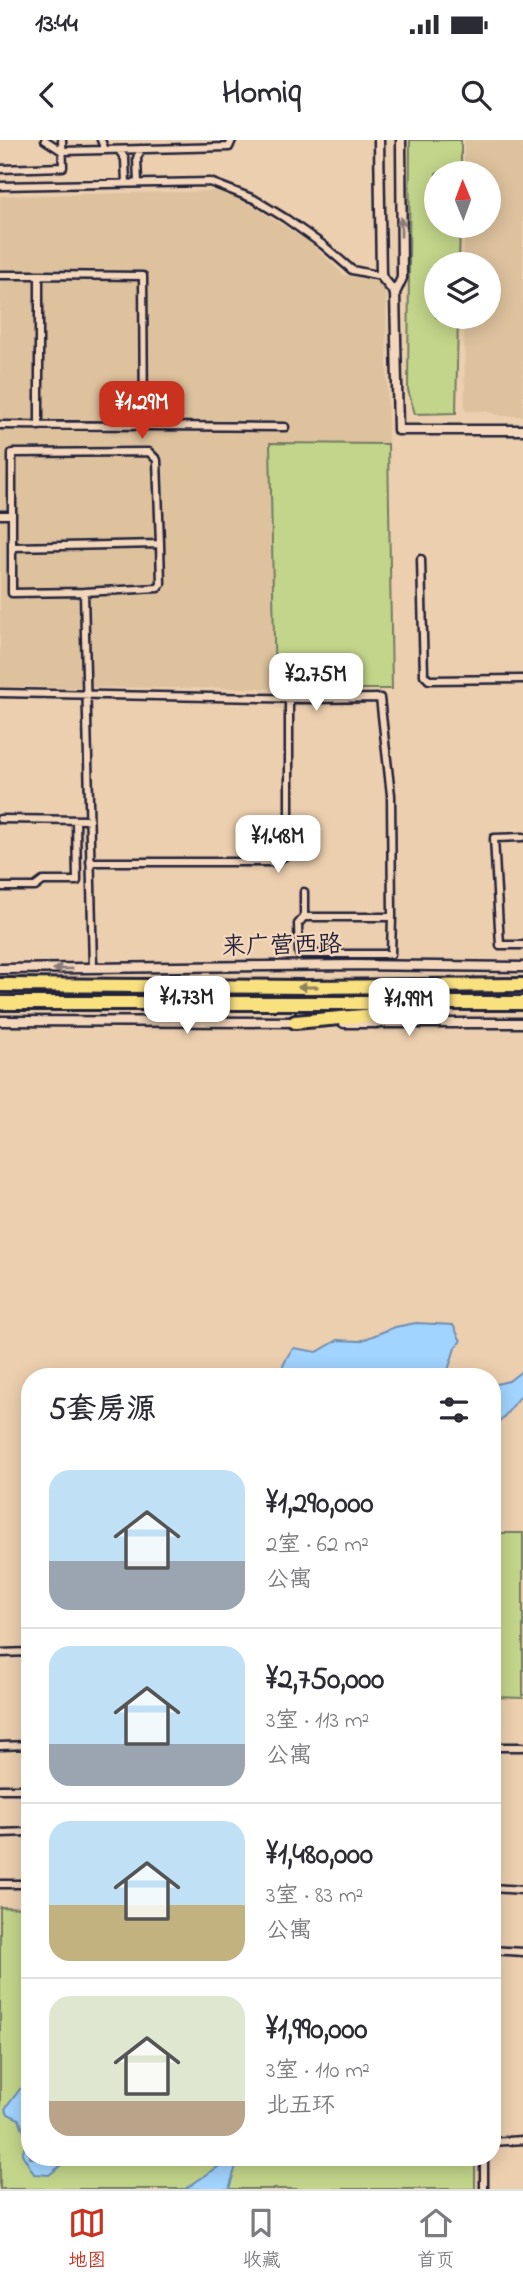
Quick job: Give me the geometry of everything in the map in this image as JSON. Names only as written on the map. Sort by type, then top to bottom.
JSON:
[{"type":"highway","points":[[0,985],[523,985]]},
{"type":"highway","points":[[0,1003],[523,1003]]},
{"type":"highway","points":[[295,1022],[494,1003]]},
{"type":"street","points":[[45,140],[62,151],[153,149],[195,144],[229,147],[232,140]]},
{"type":"street","points":[[0,169],[63,167],[62,140]]},
{"type":"street","points":[[101,140],[105,150]]},
{"type":"street","points":[[153,149],[156,140]]},
{"type":"street","points":[[379,140],[381,276],[394,293]]},
{"type":"street","points":[[401,140],[402,278],[394,293],[398,430],[523,430]]},
{"type":"street","points":[[138,183],[137,158],[141,149]]},
{"type":"street","points":[[119,150],[125,159],[126,183]]},
{"type":"street","points":[[0,186],[210,183],[254,199],[314,238],[352,270],[381,276]]},
{"type":"street","points":[[0,275],[143,276],[144,427]]},
{"type":"street","points":[[39,275],[39,426]]},
{"type":"street","points":[[0,425],[285,427]]},
{"type":"street","points":[[149,452],[158,460],[160,544],[161,584],[158,589],[12,593],[12,453],[149,452]]},
{"type":"street","points":[[0,515],[12,515]]},
{"type":"street","points":[[12,547],[160,544]]},
{"type":"street","points":[[421,559],[424,675],[429,680],[523,679]]},
{"type":"street","points":[[84,592],[93,968]]},
{"type":"street","points":[[0,693],[289,699],[380,698],[391,795],[391,954],[299,954],[298,924],[304,918],[304,892]]},
{"type":"street","points":[[90,862],[274,862],[285,856],[289,845],[289,699]]},
{"type":"street","points":[[0,819],[88,820]]},
{"type":"street","points":[[76,820],[77,881]]},
{"type":"street","points":[[523,837],[494,838],[500,945],[523,945]]},
{"type":"street","points":[[0,887],[36,887],[43,881],[90,881]]},
{"type":"street","points":[[304,918],[392,918]]},
{"type":"street","points":[[339,954],[339,965]]},
{"type":"street","name":"来广营西路","points":[[0,969],[339,965],[523,967]]},
{"type":"street","points":[[0,1021],[461,1025],[523,1023]]},
{"type":"street","points":[[0,1653],[21,1652]]},
{"type":"street","points":[[0,1746],[21,1745]]},
{"type":"street","points":[[501,1747],[523,1747]]},
{"type":"street","points":[[0,1789],[21,1788]]},
{"type":"street","points":[[0,1833],[21,1832]]},
{"type":"street","points":[[0,1884],[21,1884]]},
{"type":"street","points":[[501,1889],[523,1891]]},
{"type":"street","points":[[501,1951],[523,1952]]},
{"type":"street","points":[[501,2141],[523,2140]]},
{"type":"street","points":[[484,2166],[484,2189]]},
{"type":"shaded area","points":[[464,140],[523,140],[523,416],[465,411],[464,329],[501,329],[501,252],[464,252],[464,238],[501,238],[501,161],[464,161]]},
{"type":"shaded area","points":[[217,191],[245,201],[309,242],[344,275],[379,281],[386,293],[392,689],[0,687],[0,196]]},
{"type":"green space","points":[[410,140],[461,140],[461,161],[424,161],[424,238],[460,238],[459,252],[424,252],[424,329],[458,329],[456,413],[415,414],[408,390]]},
{"type":"green space","points":[[270,443],[388,444],[392,689],[275,689]]},
{"type":"green space","points":[[501,1533],[523,1533],[523,1698],[501,1697]]},
{"type":"green space","points":[[0,1907],[21,1908],[21,2166],[475,2166],[475,2189],[0,2189]]},
{"type":"water","points":[[416,1323],[453,1325],[461,1341],[455,1348],[449,1368],[282,1368],[294,1348],[317,1352],[338,1340],[360,1341],[395,1327]]},
{"type":"water","points":[[523,1370],[523,1393],[501,1420],[501,1383],[509,1381]]},
{"type":"water","points":[[20,2089],[21,2124],[19,2119],[8,2114],[5,2109]]},
{"type":"water","points":[[29,2166],[60,2166],[49,2175],[34,2174]]},
{"type":"water","points":[[220,2166],[236,2166],[229,2189],[185,2189]]}]
